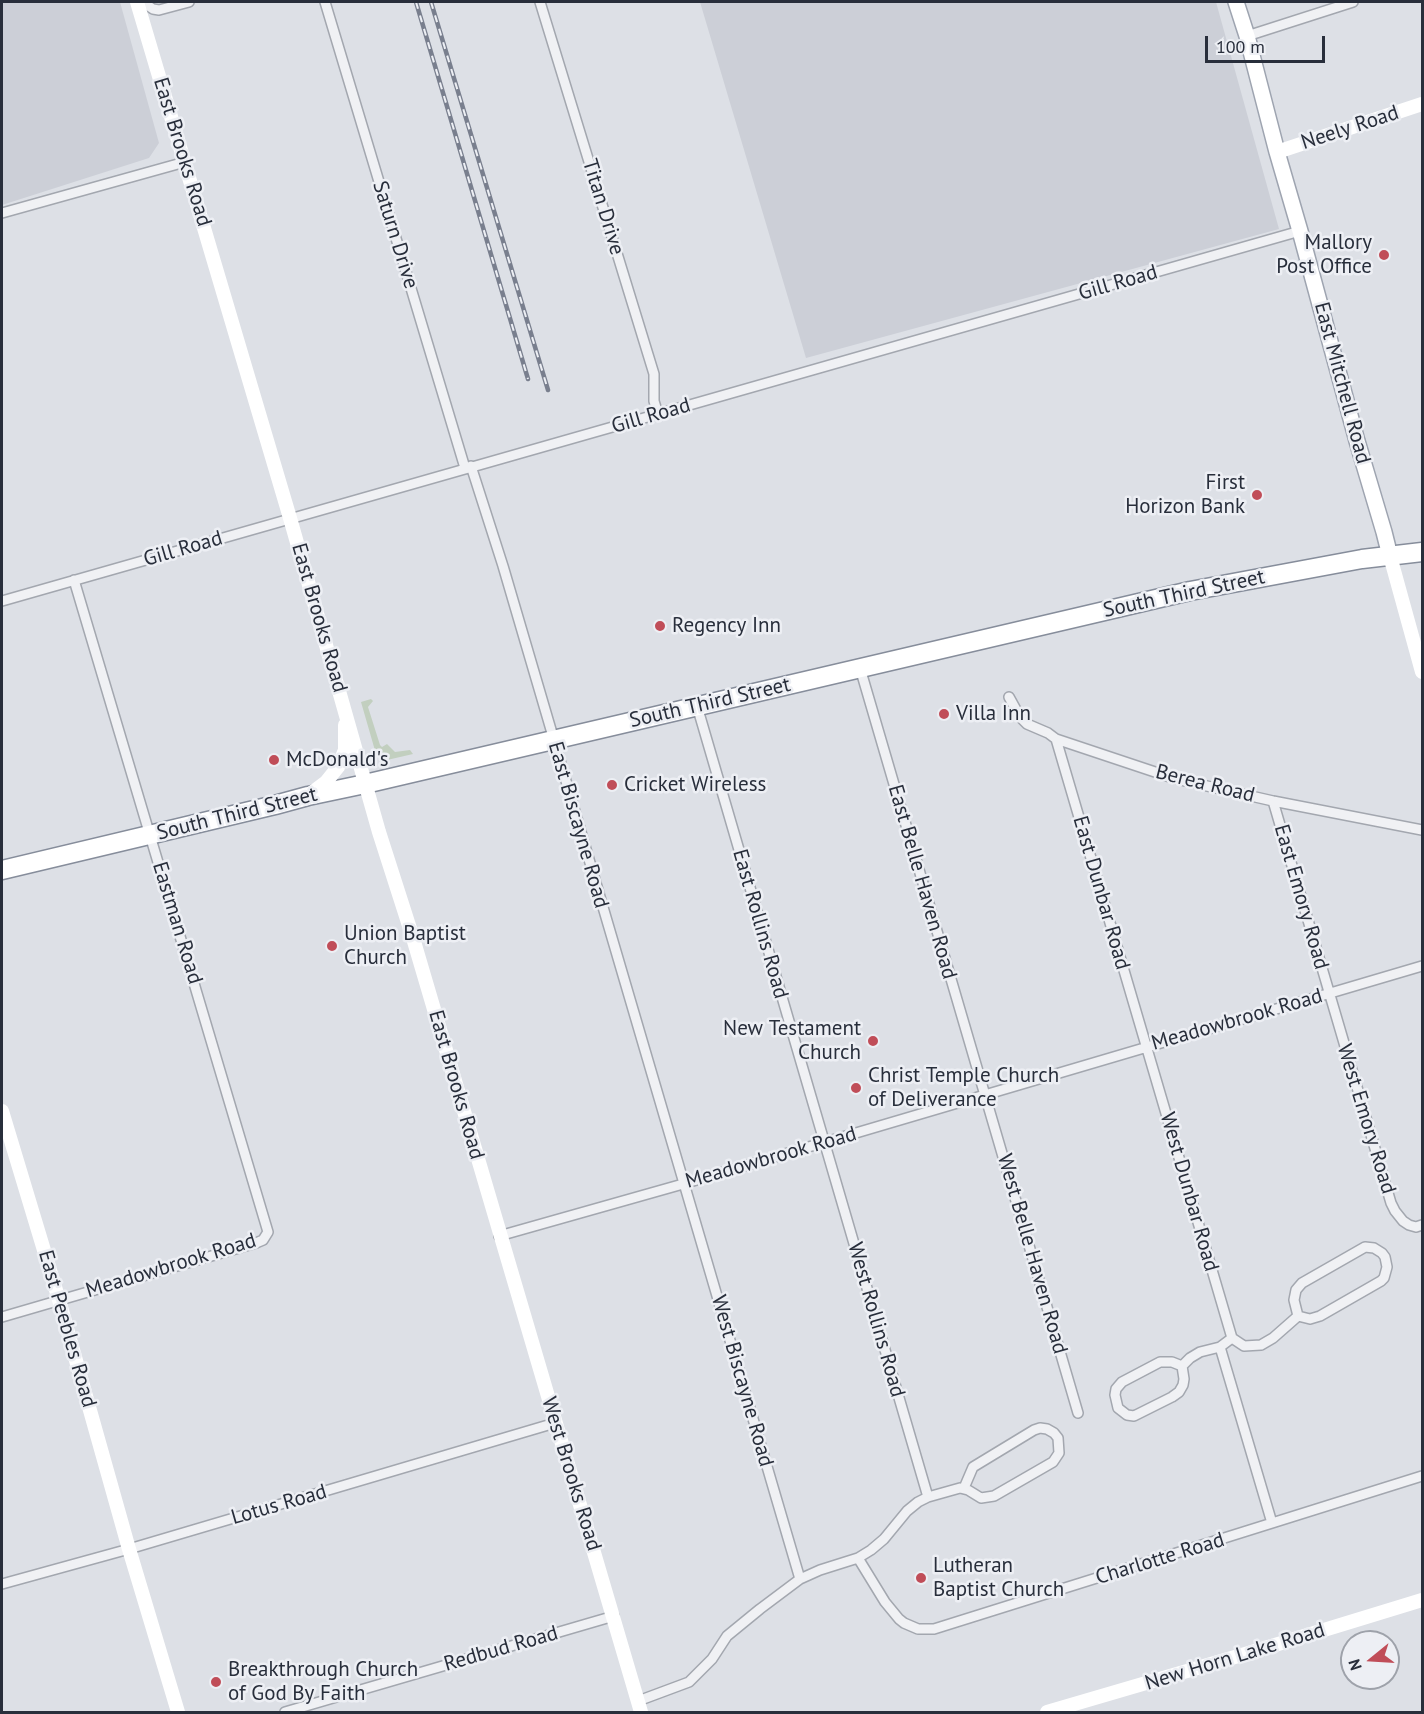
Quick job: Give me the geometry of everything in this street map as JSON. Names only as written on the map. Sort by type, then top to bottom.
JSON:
[{"type":"highway","name":"South Third Street","points":[[2,870],[308,796],[1190,591],[1362,559],[1422,552]]},
{"type":"main road","name":"East Mitchell Road","points":[[1236,2],[1390,556]]},
{"type":"main road","name":"East Brooks Road","points":[[143,4],[185,162],[499,1236]]},
{"type":"main road","name":"Neely Road","points":[[1276,152],[1422,104]]},
{"type":"main road","points":[[1390,556],[1422,672]]},
{"type":"main road","points":[[308,796],[326,782],[338,767],[344,754],[345,708]]},
{"type":"main road","name":"East Peebles Road","points":[[2,1111],[178,1713]]},
{"type":"main road","name":"West Brooks Road","points":[[499,1236],[640,1707]]},
{"type":"main road","name":"New Horn Lake Road","points":[[1047,1713],[1422,1600]]},
{"type":"street","points":[[143,4],[159,10],[189,2]]},
{"type":"street","name":"Saturn Drive","points":[[325,2],[468,467]]},
{"type":"street","name":"Titan Drive","points":[[540,2],[654,374],[654,400],[657,414]]},
{"type":"street","points":[[1247,36],[1353,2]]},
{"type":"street","points":[[2,213],[185,162]]},
{"type":"street","name":"Gill Road","points":[[2,601],[1300,231]]},
{"type":"street","name":"East Biscayne Road","points":[[468,467],[503,566],[683,1184]]},
{"type":"street","name":"Eastman Road","points":[[74,580],[268,1232]]},
{"type":"street","name":"East Belle Haven Road","points":[[860,668],[986,1095]]},
{"type":"street","name":"Berea Road","points":[[1009,697],[1015,710],[1027,724],[1056,739],[1176,779],[1273,801],[1422,830]]},
{"type":"street","name":"East Rollins Road","points":[[697,706],[824,1142]]},
{"type":"street","name":"East Dunbar Road","points":[[1056,739],[1146,1047]]},
{"type":"street","name":"East Emory Road","points":[[1273,801],[1329,994]]},
{"type":"street","name":"Meadowbrook Road","points":[[499,1236],[1422,966]]},
{"type":"street","name":"West Emory Road","points":[[1329,994],[1395,1211],[1409,1225],[1416,1227],[1422,1225]]},
{"type":"street","name":"West Dunbar Road","points":[[1146,1047],[1232,1338]]},
{"type":"street","name":"West Belle Haven Road","points":[[986,1095],[1078,1413]]},
{"type":"street","name":"West Rollins Road","points":[[824,1142],[928,1497]]},
{"type":"street","name":"West Biscayne Road","points":[[683,1184],[800,1579]]},
{"type":"street","name":"Meadowbrook Road","points":[[2,1317],[256,1243],[263,1240],[268,1232]]},
{"type":"street","points":[[1367,1246],[1378,1250],[1385,1257],[1386,1272],[1381,1281],[1317,1317],[1310,1319],[1298,1316],[1294,1300],[1296,1290],[1302,1283],[1367,1246]]},
{"type":"street","points":[[1182,1366],[1172,1362],[1160,1362],[1122,1382],[1116,1389],[1115,1395],[1118,1408],[1127,1415],[1134,1416],[1172,1397],[1183,1385],[1182,1366],[1187,1360],[1197,1354],[1220,1347],[1232,1338],[1239,1345],[1261,1345],[1273,1338],[1298,1316]]},
{"type":"street","points":[[1220,1347],[1272,1523]]},
{"type":"street","name":"Lotus Road","points":[[2,1584],[129,1549],[555,1423]]},
{"type":"street","points":[[640,1707],[689,1682],[712,1659],[727,1636],[800,1579],[858,1558],[871,1550],[882,1541],[912,1506],[928,1497],[954,1489],[964,1488],[981,1498],[994,1496],[1053,1462],[1059,1452],[1058,1438],[1047,1429],[1040,1428],[1031,1431],[972,1467],[964,1488]]},
{"type":"street","name":"Charlotte Road","points":[[858,1558],[894,1614],[912,1627],[928,1630],[1422,1476]]},
{"type":"street","name":"Redbud Road","points":[[285,1713],[614,1616]]},
{"type":"shaded area","points":[[2,2],[120,2],[159,143],[149,158],[2,205]]},
{"type":"shaded area","points":[[700,2],[1216,2],[1279,229],[806,358]]},
{"type":"green space","points":[[371,699],[373,701],[368,707],[380,745],[382,747],[387,744],[395,752],[410,750],[413,754],[387,760],[376,754],[361,702]]},
{"type":"railway","points":[[416,2],[528,379]]},
{"type":"railway","points":[[431,2],[548,390]]},
{"type":"place","name":"Mallory Post Office","points":[[1384,255]]},
{"type":"place","name":"First Horizon Bank","points":[[1257,495]]},
{"type":"place","name":"Regency Inn","points":[[660,626]]},
{"type":"place","name":"Villa Inn","points":[[944,714]]},
{"type":"place","name":"McDonald's","points":[[274,760]]},
{"type":"place","name":"Cricket Wireless","points":[[612,785]]},
{"type":"place","name":"Union Baptist Church","points":[[332,946]]},
{"type":"place","name":"New Testament Church","points":[[873,1041]]},
{"type":"place","name":"Christ Temple Church of Deliverance","points":[[856,1088]]},
{"type":"place","name":"Lutheran Baptist Church","points":[[921,1578]]},
{"type":"place","name":"Breakthrough Church of God By Faith","points":[[216,1682]]}]
